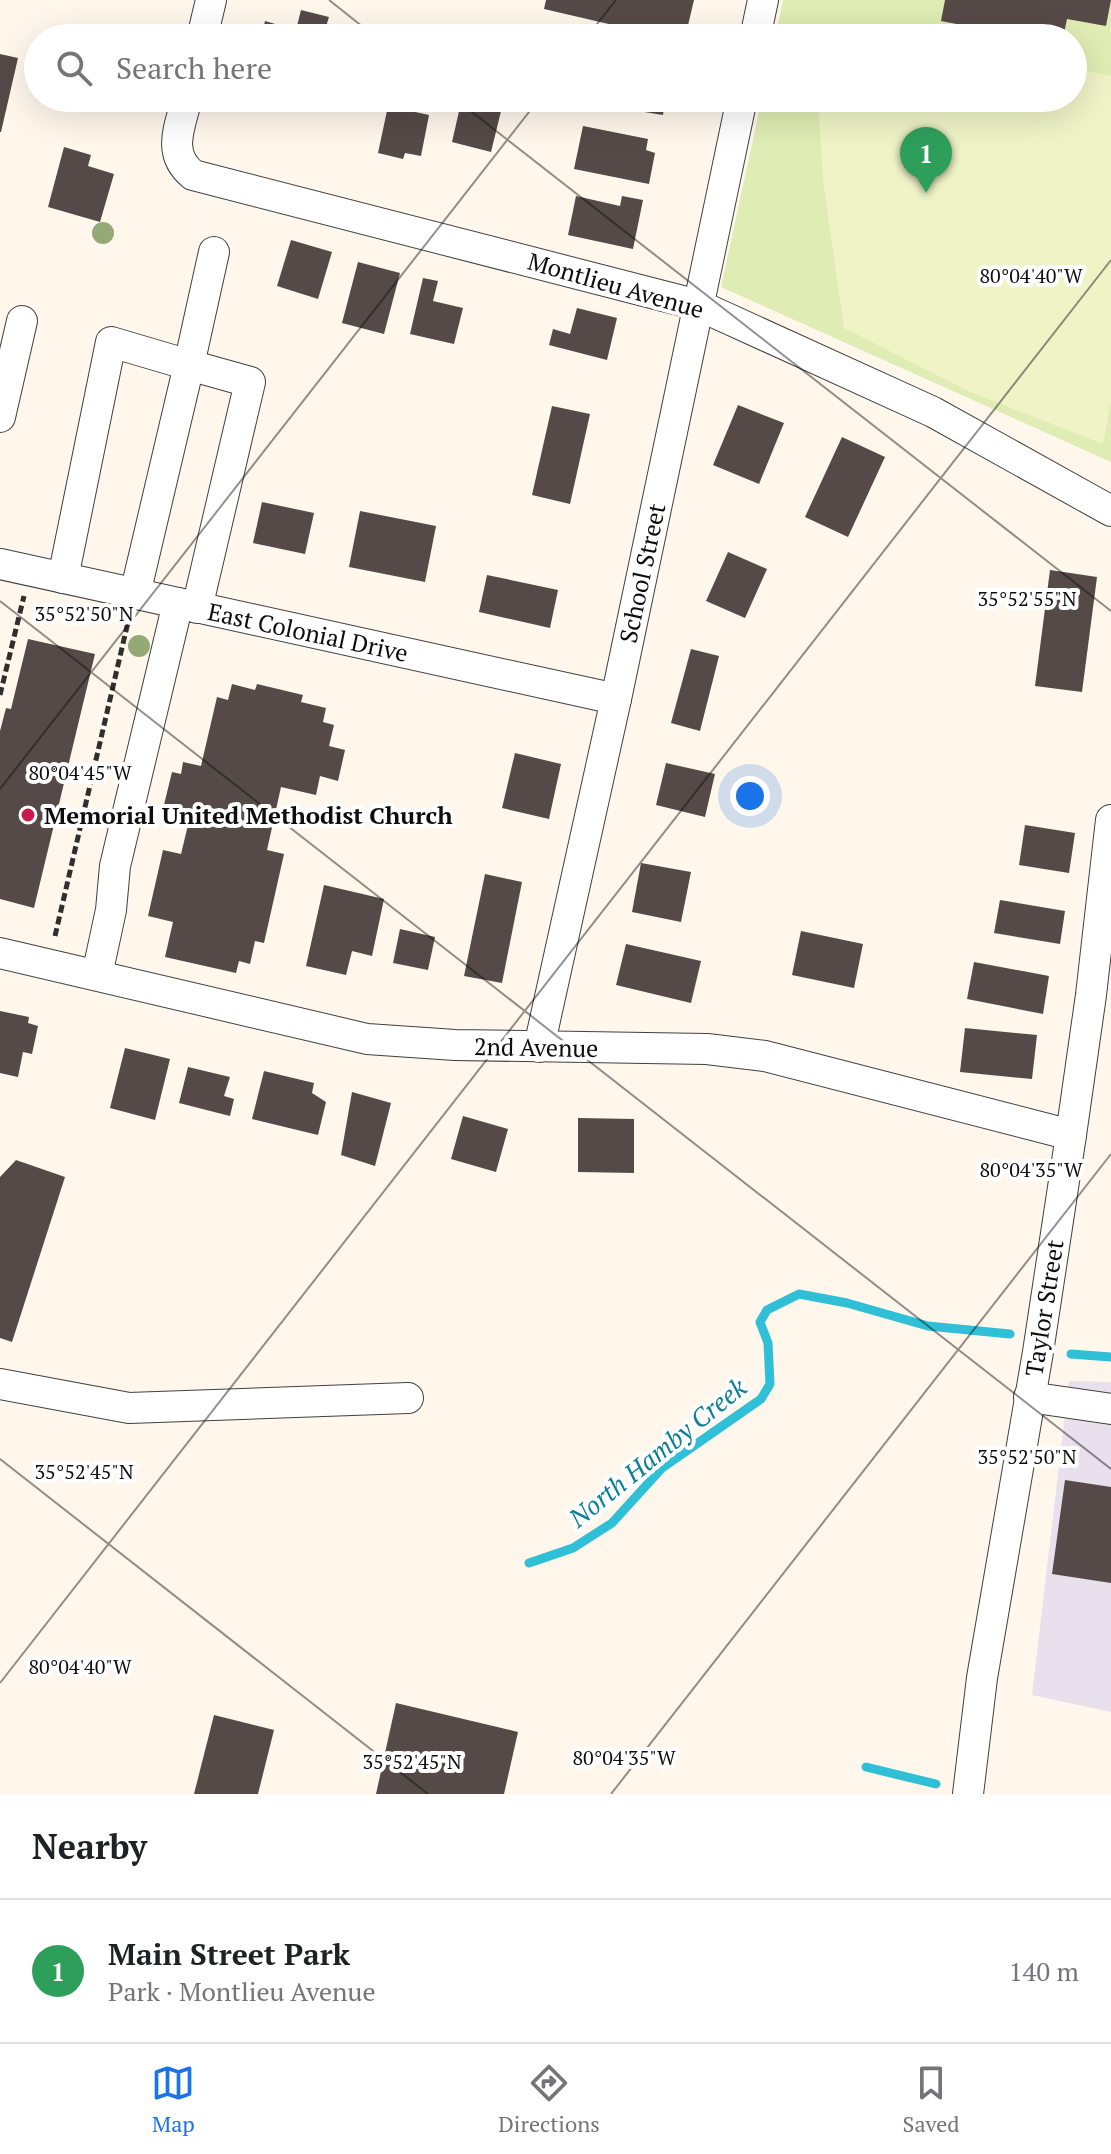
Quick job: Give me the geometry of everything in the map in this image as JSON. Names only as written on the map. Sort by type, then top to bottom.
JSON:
[{"type":"street","points":[[205,24],[211,0]]},
{"type":"street","points":[[758,24],[763,0]]},
{"type":"street","name":"Montlieu Avenue","points":[[184,112],[177,150],[183,166],[193,175],[698,305],[933,412],[1111,511]]},
{"type":"street","name":"School Street","points":[[539,1047],[616,699],[739,112]]},
{"type":"street","points":[[135,594],[214,252]]},
{"type":"street","points":[[0,417],[22,321]]},
{"type":"street","points":[[63,578],[111,342],[250,382],[115,866],[111,910],[97,975]]},
{"type":"street","name":"East Colonial Drive","points":[[0,564],[616,699]]},
{"type":"street","name":"Taylor Street","points":[[968,1794],[982,1678],[1071,1135],[1101,997],[1111,820]]},
{"type":"street","name":"2nd Avenue","points":[[0,953],[367,1039],[455,1045],[707,1049],[765,1056],[1071,1135]]},
{"type":"street","points":[[0,1384],[129,1408],[408,1398]]},
{"type":"street","points":[[1029,1397],[1111,1409]]},
{"type":"path","points":[[0,695],[30,571]]},
{"type":"path","points":[[49,964],[135,594]]},
{"type":"shaded area","points":[[1069,1381],[1111,1382],[1111,1712],[1032,1695]]},
{"type":"green space","points":[[783,0],[1111,0],[1111,462],[721,287],[759,112],[1087,112],[1087,24],[778,24]]},
{"type":"green space","points":[[1087,71],[1111,76],[1111,402],[1103,444],[970,392],[844,328],[823,180],[819,112],[1087,112]]},
{"type":"building","points":[[546,0],[694,0],[688,24],[609,24],[544,9]]},
{"type":"building","points":[[945,0],[1111,0],[1106,26],[1067,19],[1066,24],[957,24],[941,21]]},
{"type":"building","points":[[301,10],[329,17],[327,24],[298,24]]},
{"type":"building","points":[[0,54],[18,58],[1,132],[0,132]]},
{"type":"building","points":[[387,112],[429,115],[421,156],[405,153],[403,159],[378,153]]},
{"type":"building","points":[[459,112],[501,112],[491,152],[452,142]]},
{"type":"building","points":[[583,126],[648,139],[646,150],[655,153],[649,184],[574,169]]},
{"type":"building","points":[[64,147],[91,155],[88,166],[114,174],[100,222],[48,207]]},
{"type":"building","points":[[576,196],[620,206],[622,196],[643,200],[633,249],[568,235]]},
{"type":"building","points":[[291,240],[332,252],[318,299],[277,286]]},
{"type":"building","points":[[358,262],[400,273],[384,334],[342,323]]},
{"type":"building","points":[[423,278],[438,281],[433,301],[463,308],[454,344],[410,334]]},
{"type":"building","points":[[577,308],[617,318],[607,360],[549,345],[553,329],[570,334]]},
{"type":"building","points":[[738,405],[784,423],[759,484],[713,465]]},
{"type":"building","points":[[552,406],[590,414],[570,504],[532,495]]},
{"type":"building","points":[[842,437],[885,457],[848,537],[805,517]]},
{"type":"building","points":[[262,502],[314,513],[305,554],[253,543]]},
{"type":"building","points":[[360,511],[436,526],[425,582],[349,567]]},
{"type":"building","points":[[728,552],[767,569],[745,618],[706,601]]},
{"type":"building","points":[[1050,570],[1097,577],[1082,692],[1035,686]]},
{"type":"building","points":[[487,575],[558,590],[550,628],[479,612]]},
{"type":"building","name":"Memorial United Methodist Church","points":[[28,639],[95,654],[34,908],[0,899],[0,731],[6,708],[11,709]]},
{"type":"building","points":[[691,649],[719,656],[700,731],[671,723]]},
{"type":"building","points":[[232,684],[255,690],[257,684],[303,695],[301,702],[326,708],[323,722],[334,725],[329,746],[345,750],[338,781],[320,776],[316,795],[281,787],[267,850],[284,854],[264,943],[255,941],[250,964],[239,961],[236,973],[165,957],[173,922],[148,916],[163,850],[181,854],[188,825],[169,821],[171,811],[163,809],[172,772],[181,774],[183,762],[201,766],[217,697],[228,700]]},
{"type":"building","points":[[515,753],[561,764],[549,819],[502,808]]},
{"type":"building","points":[[666,763],[715,774],[705,817],[656,805]]},
{"type":"building","points":[[1025,825],[1075,833],[1069,873],[1019,865]]},
{"type":"building","points":[[641,863],[691,872],[681,922],[632,912]]},
{"type":"building","points":[[485,874],[522,882],[502,983],[464,976]]},
{"type":"building","points":[[324,885],[384,899],[372,956],[352,951],[346,975],[306,966]]},
{"type":"building","points":[[1000,900],[1065,911],[1060,944],[994,933]]},
{"type":"building","points":[[400,929],[435,937],[428,970],[393,963]]},
{"type":"building","points":[[801,931],[863,944],[854,988],[792,975]]},
{"type":"building","points":[[626,944],[701,961],[691,1003],[616,985]]},
{"type":"building","points":[[974,962],[1049,976],[1043,1014],[967,999]]},
{"type":"building","points":[[0,1011],[29,1017],[28,1023],[38,1026],[32,1054],[23,1052],[18,1077],[0,1073]]},
{"type":"building","points":[[965,1028],[1037,1035],[1032,1079],[960,1072]]},
{"type":"building","points":[[125,1048],[170,1059],[155,1120],[110,1108]]},
{"type":"building","points":[[188,1067],[230,1077],[224,1096],[234,1099],[230,1116],[179,1103]]},
{"type":"building","points":[[264,1071],[314,1083],[312,1093],[326,1102],[318,1135],[252,1119]]},
{"type":"building","points":[[352,1092],[391,1103],[375,1166],[341,1155]]},
{"type":"building","points":[[463,1116],[508,1129],[496,1172],[451,1159]]},
{"type":"building","points":[[578,1118],[634,1119],[634,1173],[578,1172]]},
{"type":"building","points":[[16,1160],[65,1177],[12,1342],[0,1338],[0,1177]]},
{"type":"building","points":[[1065,1480],[1111,1487],[1111,1583],[1052,1574]]},
{"type":"building","points":[[396,1703],[518,1732],[504,1794],[376,1794]]},
{"type":"building","points":[[214,1715],[274,1730],[258,1794],[194,1794]]},
{"type":"waterway","name":"North Hamby Creek","points":[[529,1563],[573,1548],[612,1523],[662,1468],[761,1399],[770,1384],[768,1343],[760,1322],[767,1310],[799,1294],[847,1303],[928,1326],[1010,1334]]},
{"type":"waterway","name":"North Hamby Creek","points":[[1071,1354],[1111,1357]]},
{"type":"waterway","points":[[866,1767],[936,1784]]},
{"type":"place","name":"Main Street Park","points":[[926,193]]},
{"type":"place","name":"Memorial United Methodist Church","points":[[28,815]]}]
